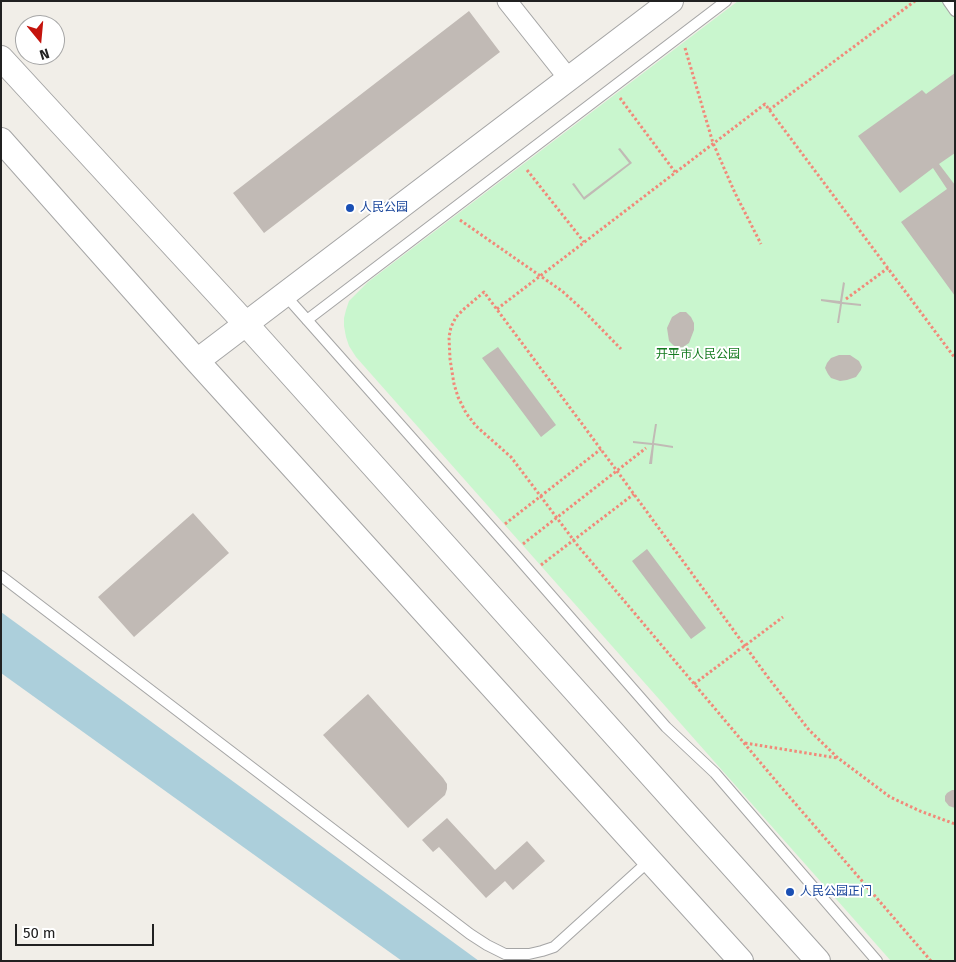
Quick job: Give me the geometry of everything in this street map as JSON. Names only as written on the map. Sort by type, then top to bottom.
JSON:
[{"type":"street","points":[[507,1],[569,79]]},
{"type":"street","points":[[197,361],[671,1]]},
{"type":"street","points":[[1,58],[246,324],[818,961]]},
{"type":"street","points":[[1,140],[197,361],[740,961]]},
{"type":"lane","points":[[308,320],[726,1]]},
{"type":"lane","points":[[948,1],[955,11]]},
{"type":"lane","points":[[285,295],[666,727],[715,773],[877,961]]},
{"type":"lane","points":[[1,576],[470,934],[505,954],[529,954],[554,947],[650,860]]},
{"type":"path","points":[[769,110],[915,1]]},
{"type":"path","points":[[681,36],[713,143],[761,244]]},
{"type":"path","points":[[612,88],[676,172]]},
{"type":"path","points":[[497,309],[765,104],[955,358]]},
{"type":"path","points":[[518,160],[584,242]]},
{"type":"path","points":[[449,213],[562,291],[621,350]]},
{"type":"path","points":[[846,299],[888,268]]},
{"type":"path","points":[[931,961],[573,540],[511,458],[476,426],[466,413],[454,384],[449,337],[456,317],[464,309],[484,292],[809,730],[838,758],[890,796],[920,811],[955,824]]},
{"type":"path","points":[[513,552],[646,448]]},
{"type":"path","points":[[495,532],[601,449]]},
{"type":"path","points":[[531,573],[634,494]]},
{"type":"path","points":[[694,684],[783,617]]},
{"type":"path","points":[[744,743],[838,758]]},
{"type":"green space","name":"开平市人民公园","points":[[738,1],[955,1],[955,961],[891,961],[356,357],[346,337],[344,318],[349,301],[368,282]]},
{"type":"water","points":[[1,612],[479,961],[402,961],[1,673]]},
{"type":"building","points":[[469,11],[500,52],[264,233],[233,193]]},
{"type":"building","points":[[955,73],[955,153],[939,164],[955,185],[955,296],[901,222],[947,189],[933,168],[900,193],[858,136],[922,90],[926,94]]},
{"type":"building","points":[[620,148],[632,163],[584,200],[572,184],[574,183],[584,197],[629,163],[618,149]]},
{"type":"building","points":[[843,282],[845,283],[842,302],[861,304],[861,306],[842,304],[839,323],[837,323],[840,304],[821,301],[821,299],[840,301]]},
{"type":"building","points":[[680,312],[686,312],[691,317],[694,323],[694,330],[689,343],[678,348],[669,341],[667,328],[672,317]]},
{"type":"building","points":[[498,347],[556,425],[541,437],[482,358]]},
{"type":"building","points":[[839,355],[850,355],[859,361],[862,367],[856,377],[840,381],[831,378],[825,368],[831,358]]},
{"type":"building","points":[[655,424],[657,424],[654,443],[673,446],[673,448],[654,445],[652,464],[649,464],[652,445],[633,443],[633,441],[652,443]]},
{"type":"building","points":[[193,513],[229,553],[134,637],[98,597]]},
{"type":"building","points":[[647,549],[706,628],[691,639],[632,561]]},
{"type":"building","points":[[368,694],[447,784],[445,795],[408,828],[323,735]]},
{"type":"building","points":[[952,790],[955,790],[955,808],[949,806],[945,801],[945,796]]},
{"type":"building","points":[[447,818],[495,870],[527,841],[545,861],[513,890],[505,881],[486,898],[439,847],[433,852],[422,840]]},
{"type":"place","name":"人民公园","points":[[350,208]]},
{"type":"place","name":"人民公园正门","points":[[790,892]]}]
